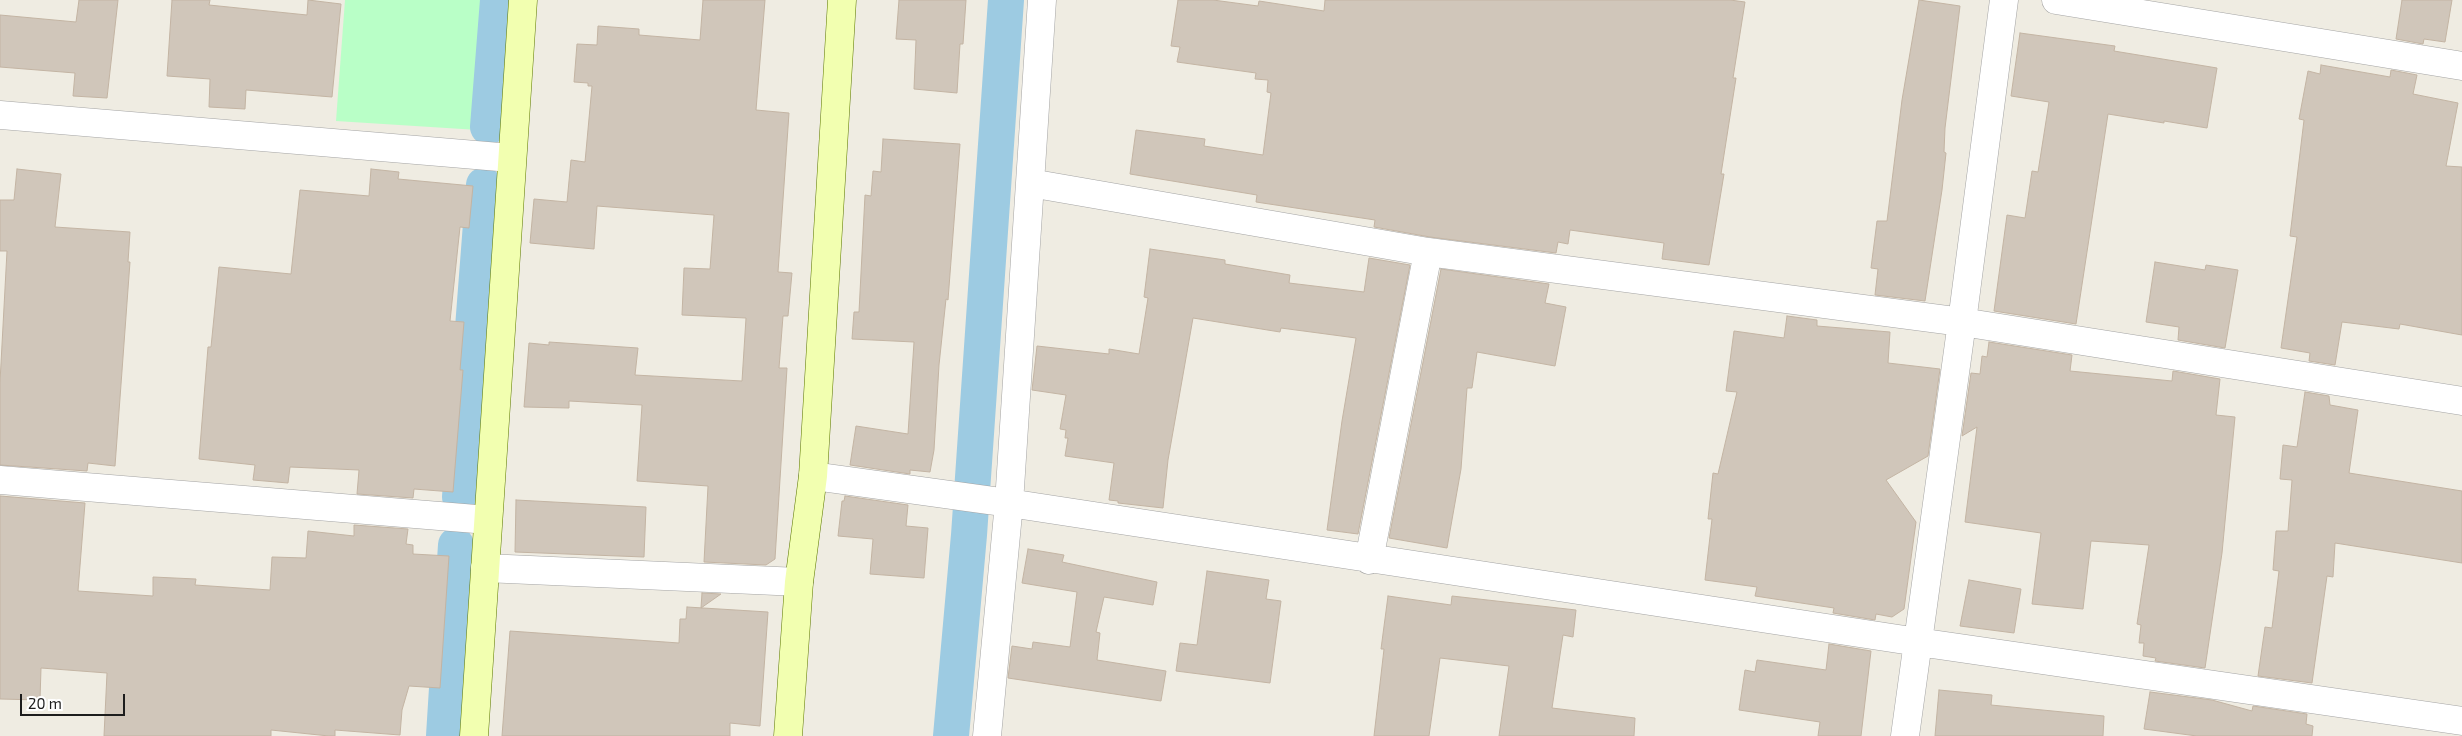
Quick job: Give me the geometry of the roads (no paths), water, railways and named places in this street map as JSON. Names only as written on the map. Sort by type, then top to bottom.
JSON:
[{"type":"street","points":[[474,736],[523,0]]},
{"type":"street","points":[[788,736],[799,582],[813,476],[842,0]]},
{"type":"street","points":[[987,736],[1009,503],[1042,0]]},
{"type":"street","points":[[1905,736],[2004,0]]},
{"type":"street","points":[[2056,0],[2462,66]]},
{"type":"street","points":[[0,116],[511,158]]},
{"type":"street","points":[[1030,182],[1428,252],[1962,322],[2462,400]]},
{"type":"street","points":[[1369,560],[1428,252]]},
{"type":"street","points":[[813,476],[1009,503],[1369,560],[2462,721]]},
{"type":"street","points":[[0,480],[488,520]]},
{"type":"street","points":[[485,568],[799,582]]},
{"type":"waterway","points":[[488,127],[498,0]]},
{"type":"waterway","points":[[951,736],[969,535],[1006,0]]},
{"type":"waterway","points":[[460,497],[484,185]]},
{"type":"waterway","points":[[444,736],[456,545]]}]
